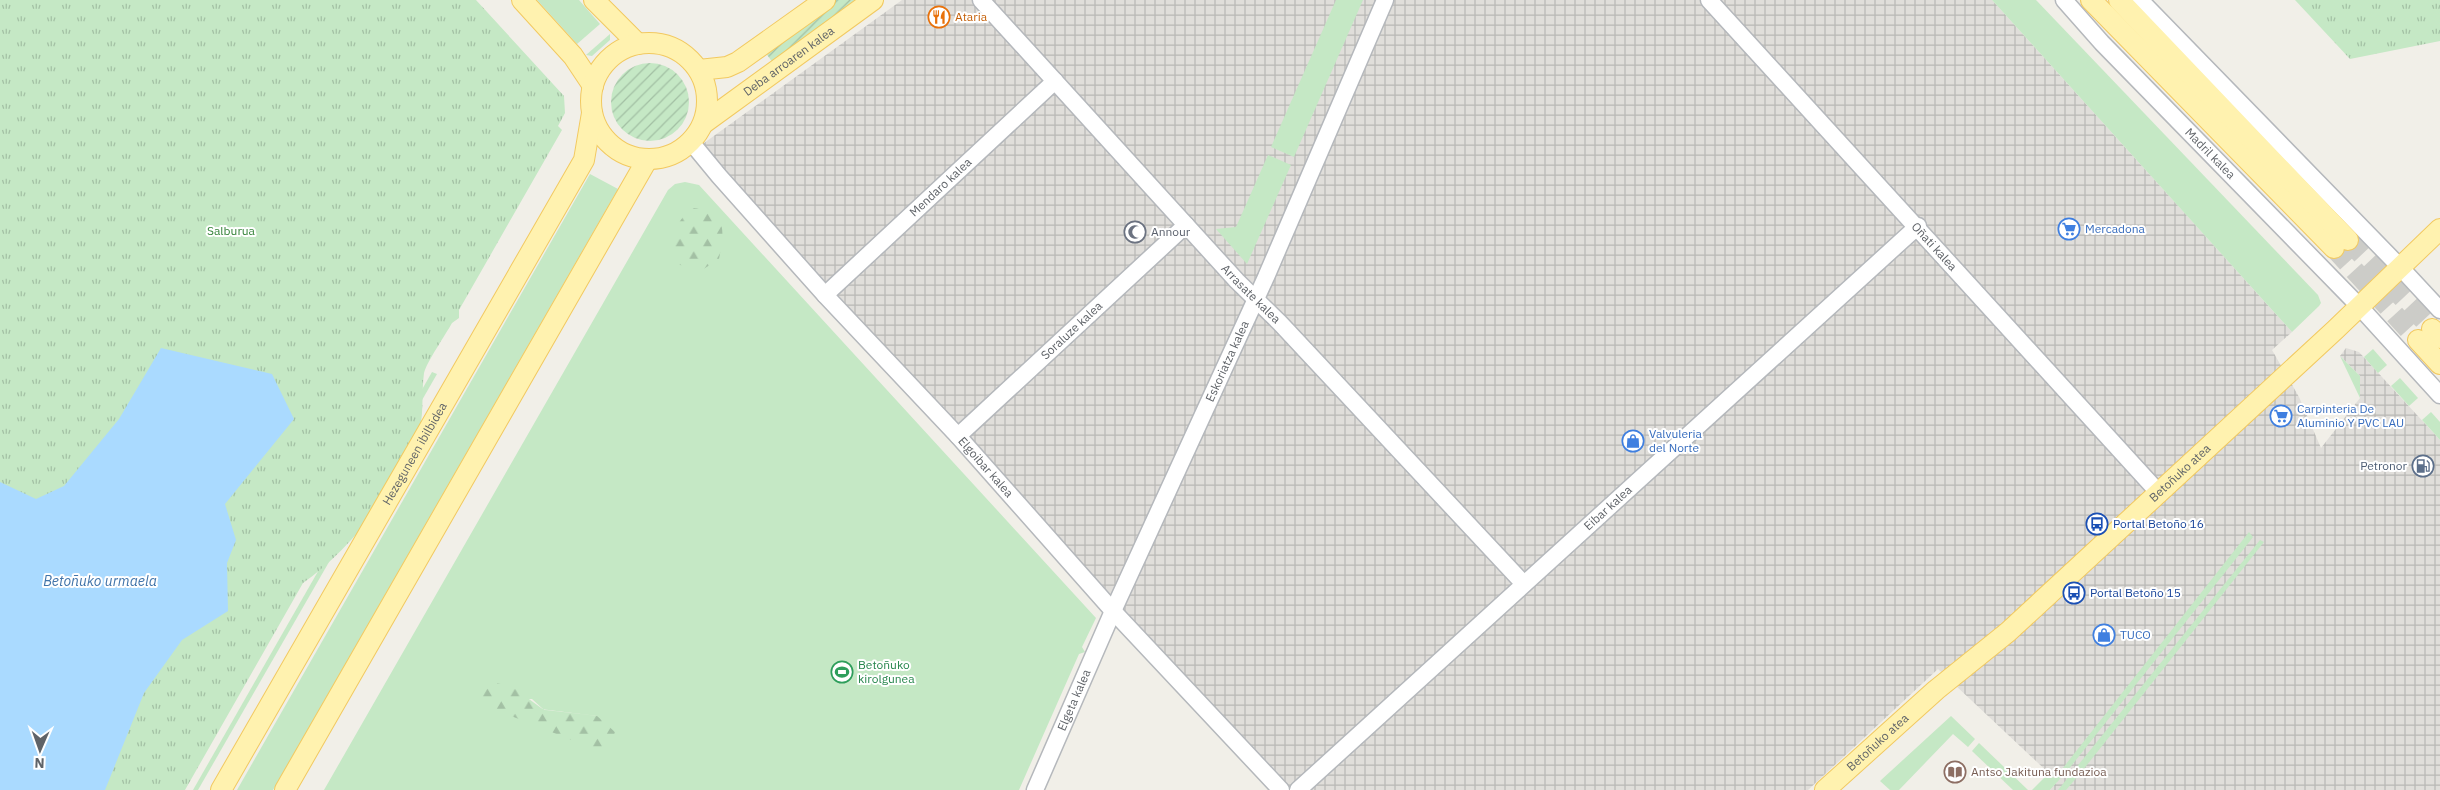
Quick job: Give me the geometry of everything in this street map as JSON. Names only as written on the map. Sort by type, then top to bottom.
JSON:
[{"type":"main road","points":[[522,0],[573,56],[593,86]]},
{"type":"main road","points":[[594,0],[638,44]]},
{"type":"main road","points":[[699,70],[726,67],[738,62],[825,0]]},
{"type":"main road","name":"Deba arroaren kalea","points":[[704,123],[873,0]]},
{"type":"main road","name":"Madril kalea","points":[[2091,0],[2341,244],[2118,0]]},
{"type":"main road","points":[[638,44],[661,44],[683,53],[699,70],[706,87],[708,105],[704,123],[691,142],[671,156],[647,160],[632,157],[618,150],[606,140],[597,127],[592,113],[593,86],[599,71],[623,49],[638,44]]},
{"type":"main road","name":"Hezeguneen ibilbidea","points":[[221,790],[584,160],[592,113]]},
{"type":"main road","points":[[285,790],[647,160]]},
{"type":"main road","name":"Betoñuko atea","points":[[1824,790],[1936,690],[2008,632],[2440,229]]},
{"type":"main road","points":[[2430,336],[2440,364]]},
{"type":"street","name":"Arrasate kalea","points":[[981,0],[1186,225],[1524,584]]},
{"type":"street","name":"Eskoriatza kalea","points":[[1113,611],[1256,299],[1385,0]]},
{"type":"street","name":"Oñati kalea","points":[[1709,0],[1918,226],[2159,493]]},
{"type":"street","name":"Madril kalea","points":[[2064,0],[2102,43],[2359,306],[2440,395]]},
{"type":"street","points":[[2140,0],[2440,310]]},
{"type":"street","name":"Mendaro kalea","points":[[825,294],[1056,81]]},
{"type":"street","name":"Elgoibar kalea","points":[[691,142],[718,176],[958,436],[1113,611],[1281,790]]},
{"type":"street","name":"Soraluze kalea","points":[[958,436],[1186,225]]},
{"type":"street","name":"Eibar kalea","points":[[1298,790],[1918,226]]},
{"type":"street","name":"Elgeta kalea","points":[[1035,790],[1113,611]]},
{"type":"shaded area","points":[[902,0],[1992,0],[2292,332],[2272,350],[2299,397],[2321,448],[2360,398],[2360,376],[2340,356],[2346,348],[2359,352],[2440,440],[2440,790],[2050,790],[2057,782],[2054,778],[1938,669],[1808,790],[1278,790],[693,151]]},
{"type":"green space","name":"Salburua","points":[[0,0],[476,0],[564,96],[565,113],[558,126],[562,130],[459,310],[459,318],[452,323],[426,368],[423,381],[422,414],[417,438],[398,478],[354,537],[320,570],[303,583],[185,790],[0,790]]},
{"type":"green space","points":[[537,0],[579,0],[600,24],[577,44]]},
{"type":"green space","points":[[836,0],[859,0],[773,63],[765,52]]},
{"type":"green space","points":[[1336,0],[1363,0],[1294,157],[1271,147]]},
{"type":"green space","points":[[1992,0],[2036,0],[2318,295],[2321,303],[2319,306],[2292,332]]},
{"type":"green space","points":[[2295,0],[2440,0],[2440,41],[2350,59]]},
{"type":"green space","points":[[610,34],[610,40],[592,56],[586,55]]},
{"type":"green space","points":[[642,63],[658,63],[672,69],[683,80],[689,94],[689,110],[683,124],[672,135],[658,141],[642,141],[628,135],[617,124],[611,110],[611,94],[617,80],[628,69]]},
{"type":"green space","points":[[1268,155],[1291,165],[1247,264],[1216,229],[1236,227]]},
{"type":"green space","points":[[590,174],[618,189],[273,790],[237,790]]},
{"type":"green space","points":[[685,182],[699,185],[1096,618],[1082,647],[1085,652],[1079,654],[1019,790],[324,790],[668,190],[675,184]],"holes":[[[532,699],[543,709],[476,701]],[[543,709],[597,716],[544,710]]]},
{"type":"green space","points":[[694,208],[710,210],[716,214],[722,225],[719,259],[702,270],[680,265],[672,255],[675,234],[679,223]]},
{"type":"green space","points":[[2373,349],[2387,365],[2378,373],[2364,357]]},
{"type":"green space","points":[[2340,356],[2360,376],[2360,398]]},
{"type":"green space","points":[[432,372],[437,374],[198,790],[193,790]]},
{"type":"green space","points":[[2400,378],[2418,398],[2409,406],[2391,386]]},
{"type":"green space","points":[[2431,412],[2440,422],[2440,440],[2422,420]]},
{"type":"green space","points":[[2249,532],[2253,537],[2250,541],[2068,770],[2050,790],[2032,790],[2048,774],[2055,778]]},
{"type":"green space","points":[[2260,540],[2264,542],[2079,775],[2066,790],[2058,790]]},
{"type":"green space","points":[[490,682],[511,686],[544,710],[597,716],[615,732],[607,754],[476,702],[478,689]]},
{"type":"green space","points":[[1951,716],[1975,739],[1968,747],[1953,734],[1899,790],[1890,790],[1880,781]]},
{"type":"green space","points":[[1979,743],[2028,790],[2013,790],[1972,751]]},
{"type":"water","name":"Betoñuko urmaela","points":[[161,348],[272,374],[294,419],[225,504],[236,540],[227,563],[228,611],[182,640],[144,693],[105,790],[0,790],[0,482],[36,499],[64,486],[119,419]]},
{"type":"tunnel","points":[[2348,240],[2432,329]]},
{"type":"tunnel","points":[[2334,248],[2418,340]]},
{"type":"place","name":"Ataria","points":[[939,17]]},
{"type":"place","name":"Mercadona","points":[[2069,229]]},
{"type":"place","name":"Annour","points":[[1135,232]]},
{"type":"place","name":"Carpinteria De Aluminio Y PVC LAU","points":[[2281,416]]},
{"type":"place","name":"Valvuleria del Norte","points":[[1633,441]]},
{"type":"place","name":"Petronor","points":[[2423,466]]},
{"type":"place","name":"Portal Betoño 16","points":[[2097,524]]},
{"type":"place","name":"Portal Betoño 15","points":[[2074,593]]},
{"type":"place","name":"TUCO","points":[[2104,635]]},
{"type":"place","name":"Betoñuko kirolgunea","points":[[842,672]]},
{"type":"place","name":"Antso Jakituna fundazioa","points":[[1955,772]]}]
